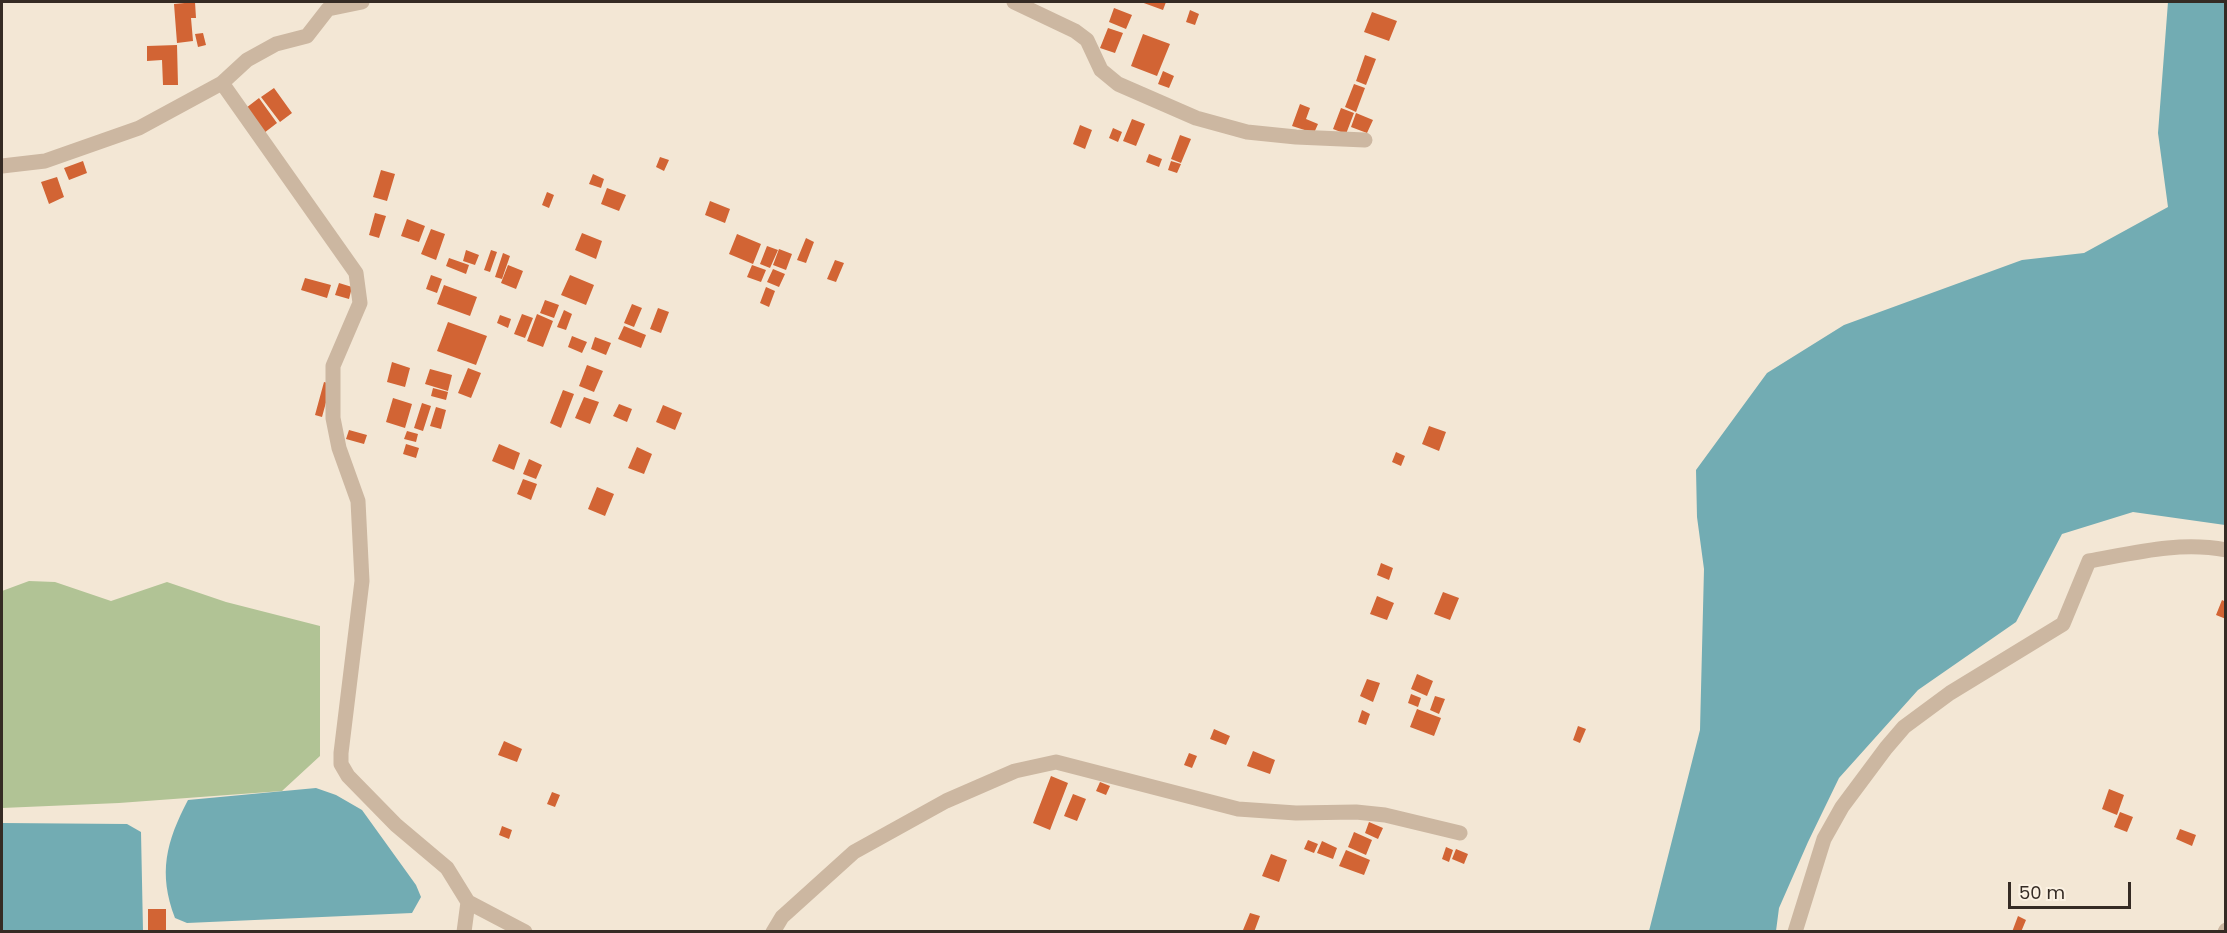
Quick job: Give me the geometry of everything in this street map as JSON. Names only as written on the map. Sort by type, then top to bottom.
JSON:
[{"type":"street","points":[[2,166],[45,161],[139,128],[222,83],[247,60],[276,44],[307,36],[328,9],[363,2]]},
{"type":"street","points":[[1014,2],[1087,40],[1101,70],[1118,84],[1196,118],[1247,132],[1365,140]]},
{"type":"street","points":[[222,83],[356,273],[360,303],[333,366],[333,418],[339,448],[358,501],[362,581],[341,764],[348,776],[396,825],[447,868],[468,902],[525,932]]},
{"type":"street","points":[[1795,932],[1824,839],[1842,807],[1886,748],[1904,727],[1950,693],[2063,624],[2089,561],[2154,549],[2189,547],[2226,550]]},
{"type":"street","points":[[772,932],[782,917],[854,852],[945,801],[1014,771],[1056,762],[1238,809],[1296,813],[1356,812],[1385,815],[1460,833]]},
{"type":"street","points":[[464,932],[468,902]]},
{"type":"green space","points":[[29,581],[55,582],[111,601],[167,582],[226,602],[320,626],[320,756],[282,791],[119,803],[2,808],[2,591]]},
{"type":"water","points":[[2168,2],[2225,2],[2225,525],[2133,512],[2062,534],[2016,622],[1918,690],[1839,778],[1779,908],[1776,931],[1649,931],[1700,730],[1704,569],[1697,517],[1696,470],[1767,373],[1844,325],[2022,260],[2084,253],[2168,207],[2158,133]]},
{"type":"water","points":[[316,788],[336,795],[362,810],[416,885],[421,897],[412,913],[187,923],[175,918],[167,886],[167,858],[174,830],[188,800]]},
{"type":"water","points":[[2,823],[127,824],[141,832],[143,931],[2,931]]},
{"type":"building","points":[[195,2],[196,18],[191,18],[193,41],[177,43],[174,4]]},
{"type":"building","points":[[1141,2],[1166,2],[1163,10]]},
{"type":"building","points":[[1114,8],[1132,15],[1126,29],[1109,22]]},
{"type":"building","points":[[1190,10],[1199,14],[1195,25],[1186,22]]},
{"type":"building","points":[[1372,12],[1397,21],[1389,41],[1364,32]]},
{"type":"building","points":[[1108,28],[1123,33],[1115,53],[1100,48]]},
{"type":"building","points":[[203,33],[206,45],[198,47],[195,34]]},
{"type":"building","points":[[1143,34],[1170,44],[1157,76],[1131,66]]},
{"type":"building","points":[[177,45],[178,85],[163,85],[162,60],[147,61],[147,46]]},
{"type":"building","points":[[1365,55],[1376,59],[1366,85],[1356,81]]},
{"type":"building","points":[[1163,71],[1174,76],[1169,88],[1158,84]]},
{"type":"building","points":[[1354,84],[1365,88],[1356,112],[1345,107]]},
{"type":"building","points":[[274,88],[292,113],[280,122],[261,97]]},
{"type":"building","points":[[259,98],[277,123],[264,133],[246,108]]},
{"type":"building","points":[[1300,104],[1310,108],[1306,119],[1318,124],[1314,133],[1292,126]]},
{"type":"building","points":[[1341,108],[1354,113],[1346,134],[1333,129]]},
{"type":"building","points":[[1356,113],[1373,120],[1367,133],[1351,127]]},
{"type":"building","points":[[1132,119],[1145,124],[1136,146],[1123,141]]},
{"type":"building","points":[[1080,125],[1092,130],[1085,149],[1073,144]]},
{"type":"building","points":[[1113,128],[1122,132],[1118,142],[1109,138]]},
{"type":"building","points":[[1180,135],[1191,139],[1181,163],[1171,159]]},
{"type":"building","points":[[1149,154],[1162,159],[1159,167],[1146,162]]},
{"type":"building","points":[[660,157],[669,160],[664,171],[656,167]]},
{"type":"building","points":[[83,161],[87,173],[69,180],[64,168]]},
{"type":"building","points":[[1171,161],[1181,164],[1177,173],[1168,170]]},
{"type":"building","points":[[381,170],[395,174],[387,201],[373,197]]},
{"type":"building","points":[[593,174],[604,179],[601,188],[589,184]]},
{"type":"building","points":[[57,177],[64,197],[49,204],[41,182]]},
{"type":"building","points":[[607,188],[626,195],[619,211],[601,204]]},
{"type":"building","points":[[547,192],[554,195],[549,208],[542,205]]},
{"type":"building","points":[[710,201],[730,209],[725,223],[705,215]]},
{"type":"building","points":[[375,213],[386,216],[379,238],[369,235]]},
{"type":"building","points":[[407,219],[425,226],[419,242],[401,236]]},
{"type":"building","points":[[431,229],[445,234],[436,260],[421,254]]},
{"type":"building","points":[[582,233],[602,241],[596,259],[575,250]]},
{"type":"building","points":[[737,234],[761,244],[753,264],[729,254]]},
{"type":"building","points":[[806,238],[814,242],[806,263],[797,260]]},
{"type":"building","points":[[767,246],[778,250],[770,268],[760,264]]},
{"type":"building","points":[[779,249],[792,254],[786,270],[773,265]]},
{"type":"building","points":[[466,250],[479,255],[475,265],[463,261]]},
{"type":"building","points":[[491,250],[497,252],[490,272],[484,270]]},
{"type":"building","points":[[503,253],[510,256],[502,279],[495,277]]},
{"type":"building","points":[[449,258],[469,265],[466,274],[446,266]]},
{"type":"building","points":[[835,260],[844,263],[836,282],[827,279]]},
{"type":"building","points":[[508,265],[523,271],[516,289],[501,283]]},
{"type":"building","points":[[752,265],[766,270],[761,282],[747,277]]},
{"type":"building","points":[[773,269],[785,274],[779,287],[767,282]]},
{"type":"building","points":[[431,275],[442,279],[437,293],[426,289]]},
{"type":"building","points":[[570,275],[594,285],[586,305],[561,295]]},
{"type":"building","points":[[305,278],[331,285],[327,298],[301,290]]},
{"type":"building","points":[[339,283],[352,287],[349,299],[335,295]]},
{"type":"building","points":[[444,285],[477,297],[470,316],[437,304]]},
{"type":"building","points":[[766,287],[775,291],[769,307],[760,303]]},
{"type":"building","points":[[545,300],[559,305],[554,318],[540,313]]},
{"type":"building","points":[[632,304],[642,308],[634,327],[624,323]]},
{"type":"building","points":[[658,308],[669,312],[661,333],[650,329]]},
{"type":"building","points":[[564,310],[572,314],[566,330],[557,327]]},
{"type":"building","points":[[522,314],[533,318],[525,338],[514,334]]},
{"type":"building","points":[[537,314],[553,321],[543,347],[527,341]]},
{"type":"building","points":[[500,315],[511,319],[508,328],[497,323]]},
{"type":"building","points":[[448,322],[487,336],[476,365],[437,351]]},
{"type":"building","points":[[624,326],[646,335],[641,348],[618,339]]},
{"type":"building","points":[[572,336],[587,342],[582,353],[568,347]]},
{"type":"building","points":[[595,337],[611,343],[606,355],[591,349]]},
{"type":"building","points":[[392,362],[410,368],[405,387],[387,382]]},
{"type":"building","points":[[587,365],[603,371],[594,392],[579,386]]},
{"type":"building","points":[[468,368],[481,373],[471,398],[458,393]]},
{"type":"building","points":[[430,369],[452,375],[448,391],[425,384]]},
{"type":"building","points":[[324,382],[331,384],[322,417],[315,415]]},
{"type":"building","points":[[433,388],[448,392],[446,400],[431,396]]},
{"type":"building","points":[[563,390],[574,394],[561,428],[550,423]]},
{"type":"building","points":[[584,397],[599,402],[590,424],[575,418]]},
{"type":"building","points":[[393,398],[412,404],[405,428],[386,422]]},
{"type":"building","points":[[422,403],[431,406],[423,431],[414,428]]},
{"type":"building","points":[[619,404],[632,409],[627,422],[613,416]]},
{"type":"building","points":[[663,405],[682,413],[675,430],[656,422]]},
{"type":"building","points":[[436,407],[446,410],[441,429],[430,426]]},
{"type":"building","points":[[1429,426],[1446,432],[1439,451],[1422,444]]},
{"type":"building","points":[[349,430],[367,435],[364,444],[346,439]]},
{"type":"building","points":[[407,431],[418,434],[416,442],[404,439]]},
{"type":"building","points":[[406,444],[419,448],[416,458],[403,454]]},
{"type":"building","points":[[499,444],[520,453],[514,470],[492,461]]},
{"type":"building","points":[[637,447],[652,454],[644,474],[628,468]]},
{"type":"building","points":[[1396,452],[1405,456],[1401,466],[1392,462]]},
{"type":"building","points":[[529,459],[542,465],[536,479],[523,474]]},
{"type":"building","points":[[523,479],[537,484],[531,500],[517,494]]},
{"type":"building","points":[[597,487],[614,494],[605,516],[588,509]]},
{"type":"building","points":[[1381,563],[1393,568],[1389,580],[1377,575]]},
{"type":"building","points":[[1443,592],[1459,598],[1450,620],[1434,614]]},
{"type":"building","points":[[1377,596],[1394,603],[1387,620],[1370,614]]},
{"type":"building","points":[[2222,600],[2226,602],[2226,619],[2216,615]]},
{"type":"building","points":[[1417,674],[1433,681],[1427,696],[1411,689]]},
{"type":"building","points":[[1367,679],[1380,683],[1373,702],[1360,696]]},
{"type":"building","points":[[1411,694],[1421,698],[1418,707],[1408,703]]},
{"type":"building","points":[[1435,696],[1445,699],[1439,714],[1430,710]]},
{"type":"building","points":[[1417,709],[1441,718],[1434,736],[1410,727]]},
{"type":"building","points":[[1362,710],[1370,714],[1366,725],[1358,722]]},
{"type":"building","points":[[1578,726],[1586,729],[1580,743],[1573,740]]},
{"type":"building","points":[[1214,729],[1230,736],[1226,745],[1210,739]]},
{"type":"building","points":[[504,741],[522,749],[517,762],[498,755]]},
{"type":"building","points":[[1253,751],[1275,760],[1270,774],[1247,766]]},
{"type":"building","points":[[1189,753],[1197,756],[1192,768],[1184,765]]},
{"type":"building","points":[[1051,776],[1068,783],[1050,830],[1033,823]]},
{"type":"building","points":[[1100,782],[1110,786],[1106,795],[1096,791]]},
{"type":"building","points":[[2109,789],[2124,795],[2117,815],[2102,809]]},
{"type":"building","points":[[552,792],[560,795],[555,807],[547,804]]},
{"type":"building","points":[[1073,794],[1086,799],[1077,821],[1064,816]]},
{"type":"building","points":[[2120,812],[2133,817],[2127,832],[2114,827]]},
{"type":"building","points":[[1369,822],[1383,828],[1378,839],[1365,833]]},
{"type":"building","points":[[502,826],[512,830],[509,839],[499,835]]},
{"type":"building","points":[[2180,829],[2196,835],[2192,846],[2176,839]]},
{"type":"building","points":[[1354,832],[1372,840],[1366,855],[1348,847]]},
{"type":"building","points":[[1308,840],[1318,844],[1314,853],[1304,849]]},
{"type":"building","points":[[1322,841],[1337,848],[1333,859],[1317,853]]},
{"type":"building","points":[[1446,847],[1453,850],[1449,862],[1442,859]]},
{"type":"building","points":[[1456,849],[1468,854],[1464,864],[1452,859]]},
{"type":"building","points":[[1346,850],[1370,860],[1364,875],[1339,866]]},
{"type":"building","points":[[1271,854],[1287,860],[1279,882],[1262,876]]},
{"type":"building","points":[[148,909],[166,909],[166,932],[148,932]]},
{"type":"building","points":[[1250,913],[1260,916],[1254,932],[1243,930]]},
{"type":"building","points":[[2018,916],[2026,920],[2021,932],[2012,932]]}]
